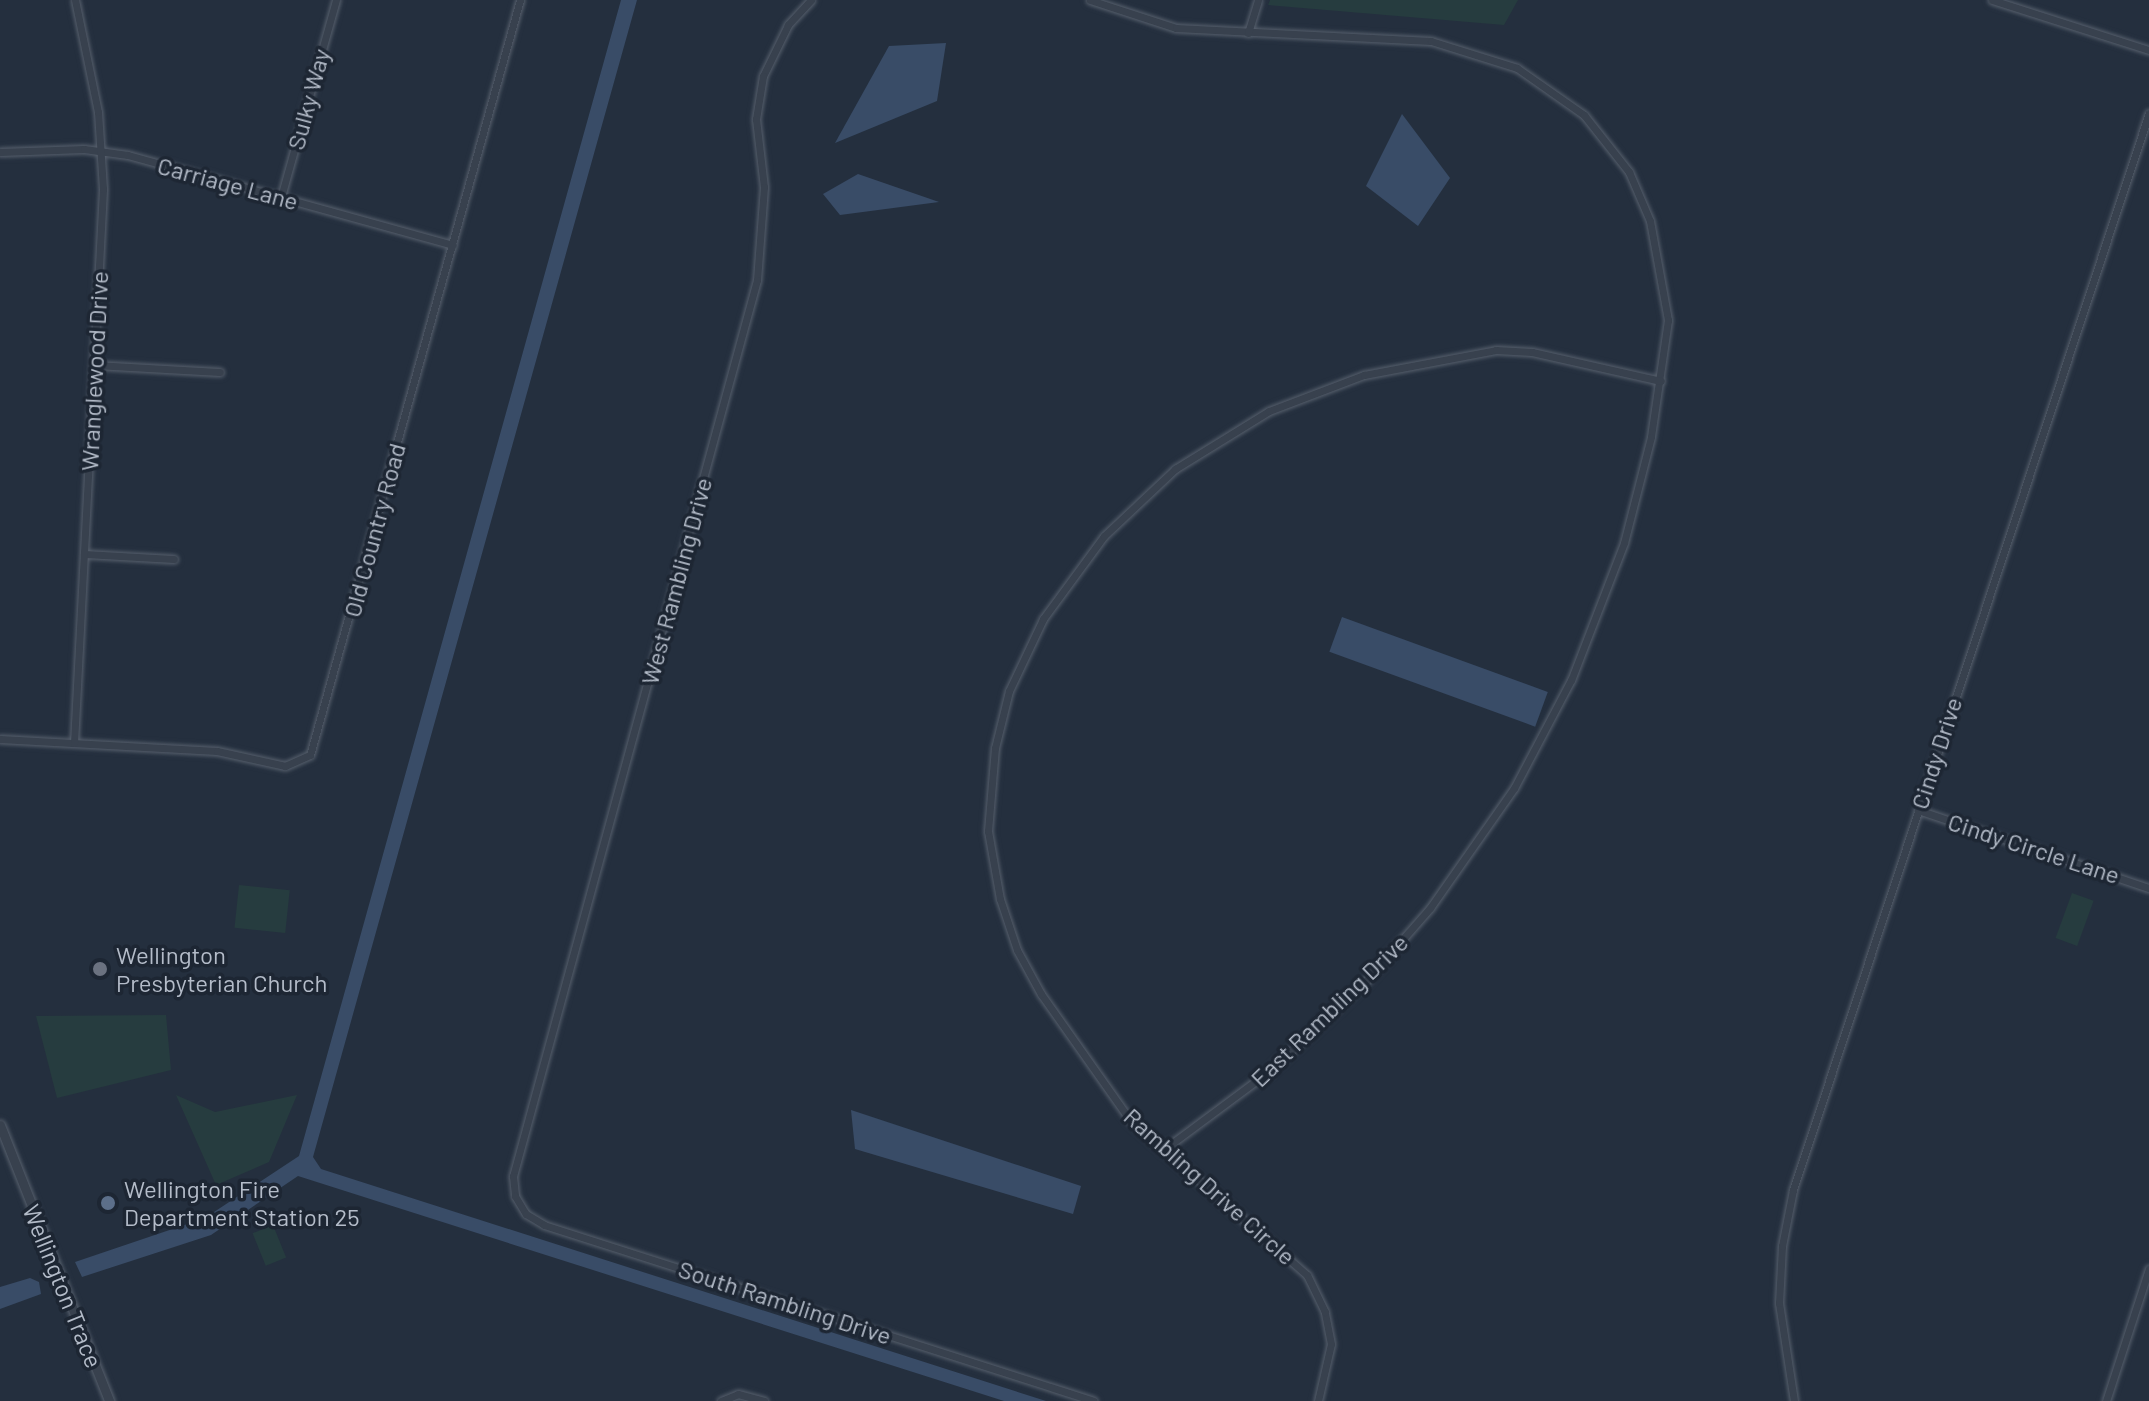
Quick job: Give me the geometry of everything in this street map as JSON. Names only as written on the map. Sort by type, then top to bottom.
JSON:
[{"type":"street","name":"Wranglewood Drive","points":[[74,743],[94,365],[101,150],[93,74],[75,0]]},
{"type":"street","name":"Sulky Way","points":[[281,197],[336,0]]},
{"type":"street","name":"Old Country Road","points":[[0,739],[217,751],[285,766],[310,755],[520,0]]},
{"type":"street","name":"West Rambling Drive","points":[[516,1168],[757,280],[764,187],[756,119],[763,76],[788,25],[811,0]]},
{"type":"street","points":[[1090,0],[1158,24],[1248,33],[1258,0]]},
{"type":"street","points":[[1992,0],[2149,50]]},
{"type":"street","name":"East Rambling Drive","points":[[1163,1150],[1268,1072],[1366,981],[1438,898],[1514,788],[1571,680],[1608,590],[1637,496],[1661,381],[1665,293],[1642,196],[1603,135],[1564,97],[1517,68],[1449,44],[1248,33]]},
{"type":"street","name":"Cindy Drive","points":[[1794,1401],[1779,1303],[1786,1217],[2149,113]]},
{"type":"street","name":"Carriage Lane","points":[[0,152],[101,150],[453,245]]},
{"type":"street","name":"Rambling Drive Circle","points":[[1318,1401],[1331,1344],[1325,1312],[1311,1282],[1291,1257],[1163,1150],[1106,1089],[1041,994],[1017,950],[990,860],[990,777],[1001,719],[1020,664],[1062,589],[1112,528],[1175,469],[1249,422],[1331,385],[1496,350],[1532,352],[1661,381]]},
{"type":"street","points":[[94,365],[220,372]]},
{"type":"street","points":[[84,554],[174,559]]},
{"type":"street","name":"Cindy Circle Lane","points":[[1918,810],[2149,888]]},
{"type":"street","name":"Wellington Trace","points":[[0,1125],[109,1401]]},
{"type":"street","name":"South Rambling Drive","points":[[516,1168],[515,1196],[537,1223],[1094,1401]]},
{"type":"street","points":[[2106,1401],[2149,1269]]},
{"type":"street","points":[[723,1400],[745,1395],[764,1401]]},
{"type":"green space","points":[[1270,0],[1518,0],[1504,25],[1268,5]]},
{"type":"green space","points":[[239,885],[290,890],[285,933],[235,928]]},
{"type":"green space","points":[[2072,893],[2094,901],[2077,946],[2056,938]]},
{"type":"green space","points":[[166,1015],[171,1070],[57,1098],[36,1016]]},
{"type":"green space","points":[[176,1095],[215,1112],[297,1095],[269,1162],[216,1185]]},
{"type":"green space","points":[[273,1225],[286,1257],[266,1266],[253,1233]]},
{"type":"water","points":[[621,0],[637,0],[313,1157],[321,1169],[1046,1401],[1004,1401],[298,1176],[211,1235],[82,1277],[75,1262],[205,1218],[299,1156]]},
{"type":"water","points":[[946,43],[937,101],[835,143],[889,46]]},
{"type":"water","points":[[1402,114],[1450,178],[1418,226],[1366,186]]},
{"type":"water","points":[[858,174],[939,202],[840,215],[823,194]]},
{"type":"water","points":[[1342,617],[1548,692],[1535,727],[1329,652]]},
{"type":"water","points":[[851,1110],[1081,1186],[1073,1214],[855,1149]]},
{"type":"water","points":[[30,1278],[39,1282],[41,1294],[0,1309],[0,1287]]},
{"type":"place","name":"Wellington Presbyterian Church","points":[[100,969]]},
{"type":"place","name":"Wellington Fire Department Station 25","points":[[108,1203]]}]
